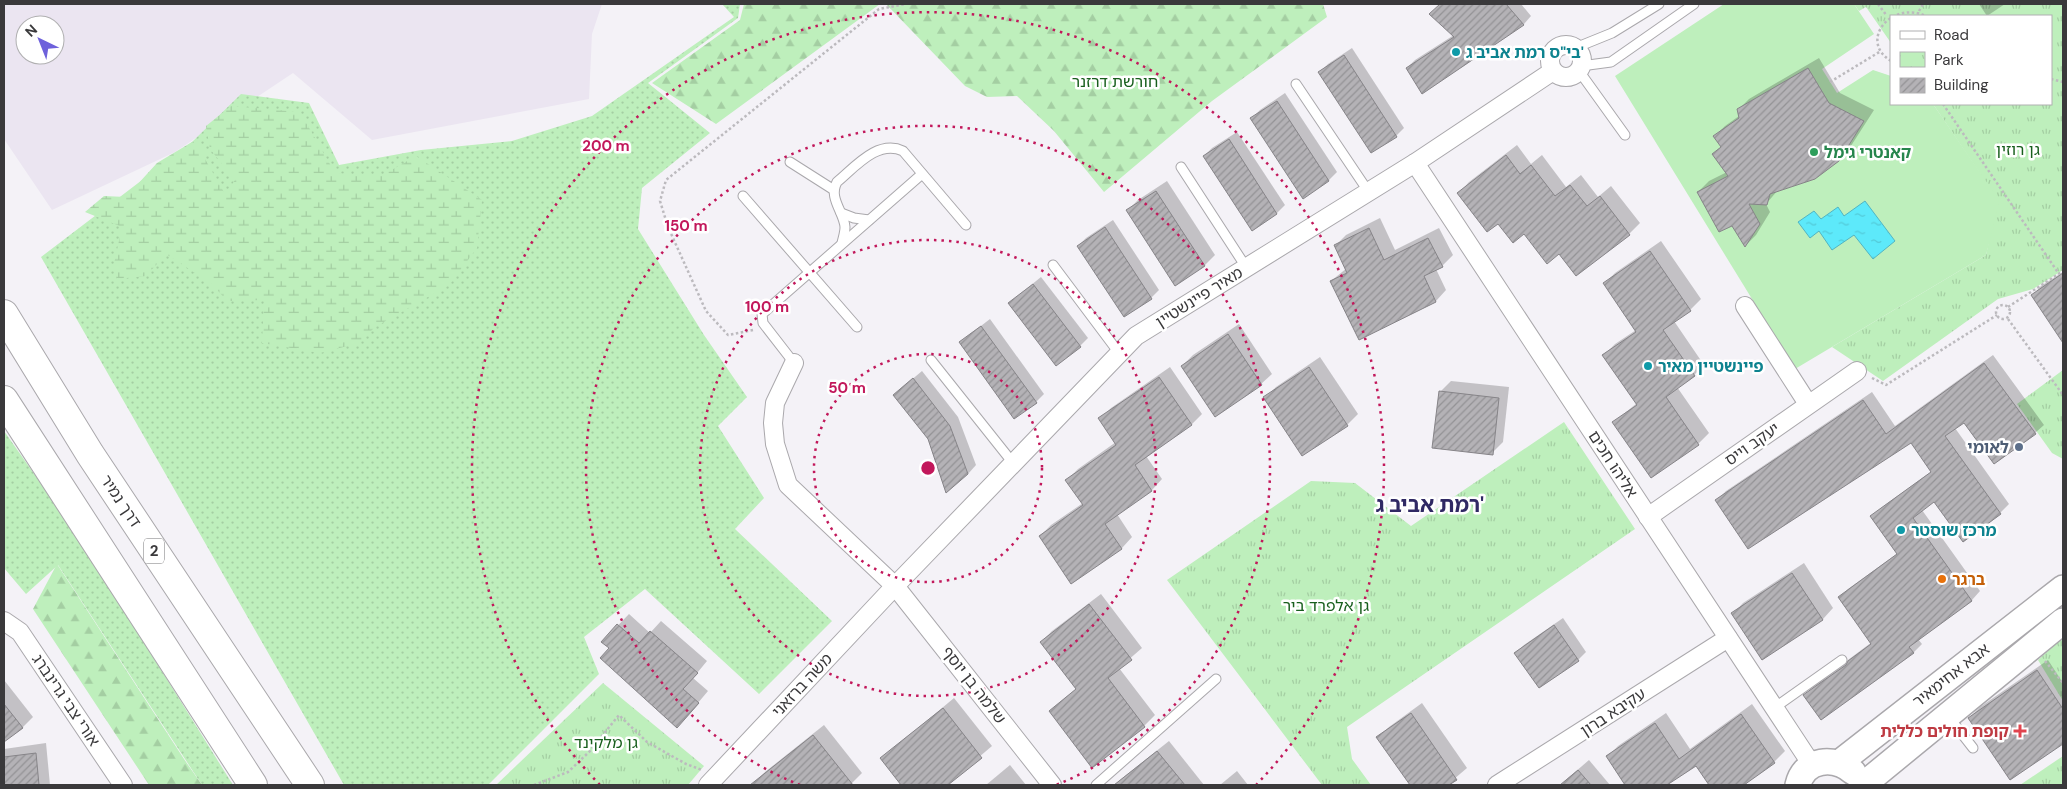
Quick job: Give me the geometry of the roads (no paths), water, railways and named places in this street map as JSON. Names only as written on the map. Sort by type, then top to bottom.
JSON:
[{"type":"highway","name":"דרך נמיר","points":[[4,314],[90,454],[310,785]]},
{"type":"highway","points":[[4,400],[253,785]]},
{"type":"street","points":[[1561,46],[1575,48],[1581,56],[1580,68],[1571,76],[1566,77],[1557,74],[1550,62],[1553,52],[1561,46]]},
{"type":"street","name":"מאיר פיינשטיין","points":[[895,586],[1136,336],[1415,163],[1554,71]]},
{"type":"street","name":"אליהו חכים","points":[[1415,163],[1774,708],[1805,775]]},
{"type":"street","points":[[1745,306],[1808,404]]},
{"type":"street","name":"שלמה בן יוסף","points":[[794,362],[775,404],[773,423],[775,444],[788,485],[895,586],[1052,785]]},
{"type":"street","name":"יעקב וייס","points":[[1648,517],[1857,371]]},
{"type":"street","name":"משה ברזאני","points":[[713,780],[895,586]]},
{"type":"street","name":"אבא אחימאיר","points":[[1839,763],[2063,588]]},
{"type":"street","name":"אורי צבי גרינברג","points":[[4,621],[20,632],[124,785]]},
{"type":"street","name":"אבא אחימאיר","points":[[1863,785],[2063,621]]},
{"type":"street","name":"עקיבא ברון","points":[[1497,785],[1728,638]]},
{"type":"street","points":[[1805,775],[1828,761],[1839,763],[1853,772],[1859,785]]},
{"type":"lane","points":[[1575,48],[1612,33],[1659,4]]},
{"type":"lane","points":[[1625,135],[1580,68],[1611,62],[1694,4]]},
{"type":"lane","points":[[1296,84],[1368,191]]},
{"type":"lane","points":[[842,243],[845,226],[834,190],[837,182],[871,154],[883,148],[897,148],[903,151],[966,225]]},
{"type":"lane","points":[[790,162],[834,190]]},
{"type":"lane","points":[[1180,167],[1246,267]]},
{"type":"lane","points":[[794,362],[766,327],[762,318],[765,310],[922,174]]},
{"type":"lane","points":[[743,196],[856,327]]},
{"type":"lane","points":[[841,213],[854,218],[869,220]]},
{"type":"lane","points":[[1053,264],[1119,353]]},
{"type":"lane","points":[[931,360],[1013,463]]},
{"type":"lane","points":[[1774,708],[1842,660]]},
{"type":"lane","points":[[1096,785],[1216,679]]},
{"type":"lane","points":[[1948,716],[1973,748]]},
{"type":"water","points":[[1865,201],[1895,241],[1873,259],[1854,235],[1832,250],[1819,231],[1810,238],[1798,222],[1814,211],[1821,219],[1838,207],[1844,216]]},
{"type":"place","name":"בי\"ס רמת אביב ג'","points":[[1456,52]]},
{"type":"place","name":"קאנטרי גימל","points":[[1814,152]]},
{"type":"place","name":"פיינשטיין מאיר","points":[[1648,366]]},
{"type":"place","name":"לאומי","points":[[2019,447]]},
{"type":"place","name":"מרכז שוסטר","points":[[1901,530]]},
{"type":"place","name":"ברגר","points":[[1942,579]]},
{"type":"place","name":"קופת חולים כללית","points":[[2020,731]]},
{"type":"district","name":"רמת אביב ג'","points":[[1430,505]]},
{"type":"park label","name":"חורשת דרזנר","points":[[1115,81]]},
{"type":"park label","name":"גן רוזין","points":[[2018,149]]},
{"type":"park label","name":"גן אלפרד ביר","points":[[1326,605]]},
{"type":"park label","name":"גן מלקינד","points":[[606,742]]}]
